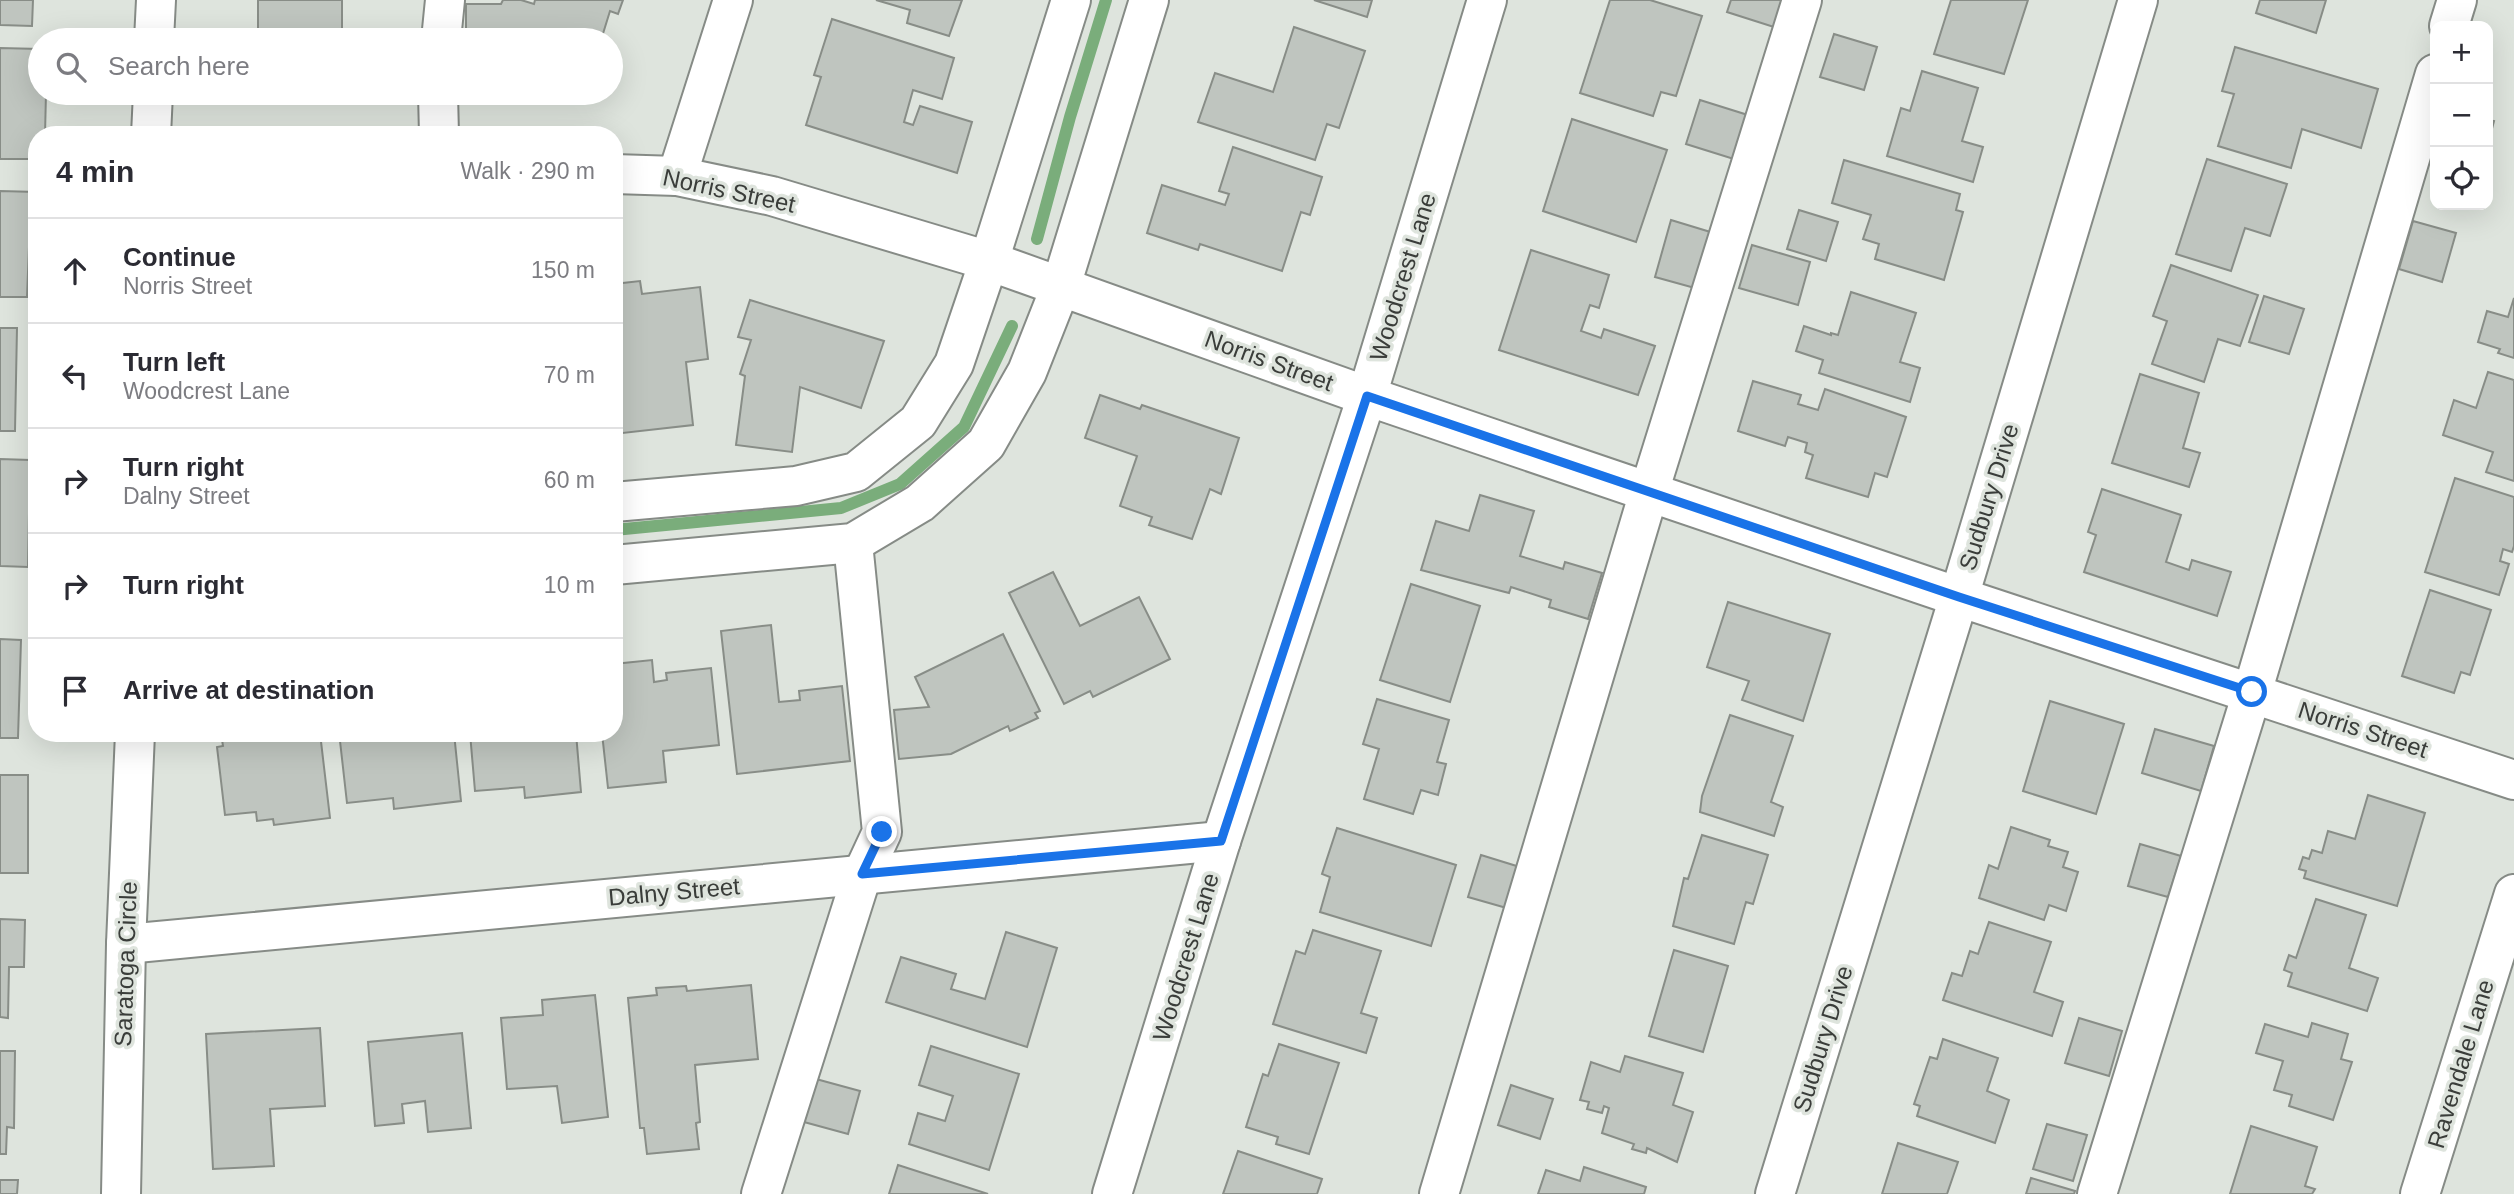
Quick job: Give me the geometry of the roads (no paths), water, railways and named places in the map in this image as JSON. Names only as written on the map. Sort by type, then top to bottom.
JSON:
[{"type":"street","points":[[155,28],[156,0]]},
{"type":"street","points":[[442,28],[445,0]]},
{"type":"street","points":[[677,176],[733,0]]},
{"type":"street","points":[[623,501],[796,486],[856,472],[918,422],[954,364],[1071,0]]},
{"type":"street","points":[[623,564],[853,543],[920,503],[986,444],[1027,372],[1061,286],[1149,0]]},
{"type":"street","name":"Woodcrest Lane","points":[[1112,1194],[1221,841],[1367,396],[1488,0]]},
{"type":"street","points":[[1439,1194],[1649,492],[1802,0]]},
{"type":"street","name":"Sudbury Drive","points":[[1775,1194],[1959,597],[2138,0]]},
{"type":"street","points":[[2451,21],[2457,0]]},
{"type":"street","points":[[2097,1194],[2252,692],[2432,84]]},
{"type":"street","points":[[151,126],[152,105]]},
{"type":"street","points":[[438,105],[439,126]]},
{"type":"street","name":"Norris Street","points":[[623,174],[677,176],[772,196],[989,261],[1367,396],[1649,492],[2514,780]]},
{"type":"street","points":[[761,1194],[862,874],[882,832],[853,543]]},
{"type":"street","name":"Saratoga Circle","points":[[121,1194],[126,944],[135,742]]},
{"type":"street","name":"Dalny Street","points":[[126,944],[1221,841]]},
{"type":"street","name":"Ravendale Lane","points":[[2420,1194],[2514,894]]},
{"type":"waterway","points":[[1037,239],[1070,117],[1106,0]]},
{"type":"waterway","points":[[623,529],[841,508],[900,484],[964,427],[1012,326]]}]
